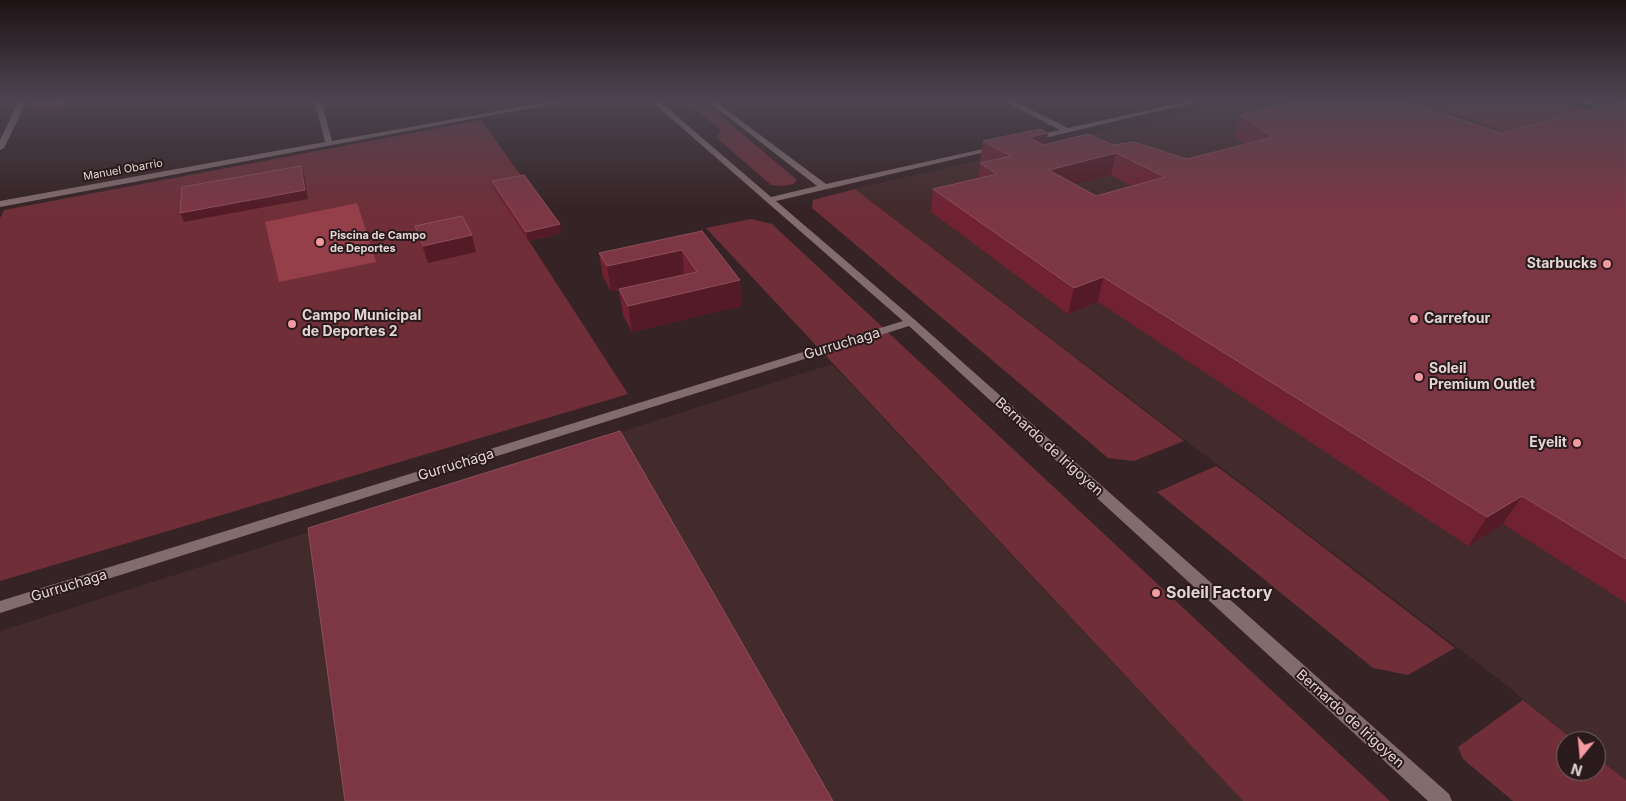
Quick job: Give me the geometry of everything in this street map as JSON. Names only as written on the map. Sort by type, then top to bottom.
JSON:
[{"type":"street","points":[[327,136],[329,144]]},
{"type":"street","name":"Manuel Obarrio","points":[[0,204],[370,136]]},
{"type":"street","name":"Bernardo de Irigoyen","points":[[696,136],[911,322],[1442,801]]},
{"type":"street","points":[[758,136],[824,187]]},
{"type":"street","points":[[1021,142],[1045,136]]},
{"type":"street","points":[[769,200],[1012,144]]},
{"type":"street","name":"Gurruchaga","points":[[0,607],[911,322]]},
{"type":"shaded area","name":"Campo Municipal de Deportes 2","points":[[394,136],[493,136],[562,233],[529,241],[628,394],[0,581],[0,218],[4,210]]},
{"type":"shaded area","points":[[745,136],[797,180],[794,184],[771,185],[716,137]]},
{"type":"shaded area","name":"Soleil Premium Outlet","points":[[1082,136],[1626,136],[1626,780],[1606,765],[1606,731],[1563,731],[1491,673],[855,189]]},
{"type":"shaded area","points":[[1519,136],[1535,136],[1526,139]]},
{"type":"shaded area","points":[[855,189],[1184,441],[1134,461],[1108,458],[812,208],[813,200]]},
{"type":"shaded area","name":"Piscina de Campo de Deportes","points":[[357,203],[376,262],[279,282],[265,222]]},
{"type":"shaded area","points":[[751,219],[772,224],[1390,801],[1243,801],[706,228]]},
{"type":"shaded area","points":[[832,364],[1243,801],[0,801],[0,631]]},
{"type":"shaded area","points":[[1216,466],[1455,648],[1408,675],[1373,668],[1157,492]]},
{"type":"shaded area","points":[[1523,700],[1562,731],[1556,731],[1556,781],[1606,781],[1606,765],[1626,780],[1626,801],[1513,801],[1463,759],[1458,747]]},
{"type":"building","name":"Soleil Premium Outlet","points":[[1005,136],[1032,136],[1029,137],[1043,145],[1078,136],[1093,136],[1113,145],[1134,142],[1187,159],[1273,137],[1626,136],[1626,559],[1522,496],[1487,517],[1103,277],[1074,288],[933,189],[997,174],[980,163],[1011,156],[983,141]],"holes":[[[1116,153],[1165,177],[1096,196],[1049,170]]]},
{"type":"building","points":[[301,166],[305,190],[180,213],[182,187]]},
{"type":"building","points":[[524,175],[560,224],[526,232],[492,181]]},
{"type":"building","points":[[462,216],[472,235],[423,246],[415,226]]},
{"type":"building","points":[[702,231],[740,280],[628,306],[619,289],[697,272],[682,250],[607,266],[599,253]]},
{"type":"building","points":[[620,431],[833,801],[345,801],[308,528]]},
{"type":"place","name":"Piscina de Campo de Deportes","points":[[320,242]]},
{"type":"place","name":"Starbucks","points":[[1607,264]]},
{"type":"place","name":"Carrefour","points":[[1414,319]]},
{"type":"place","name":"Campo Municipal de Deportes 2","points":[[292,324]]},
{"type":"place","name":"Soleil Premium Outlet","points":[[1419,377]]},
{"type":"place","name":"Eyelit","points":[[1577,443]]},
{"type":"place","name":"Soleil Factory","points":[[1156,593]]}]
